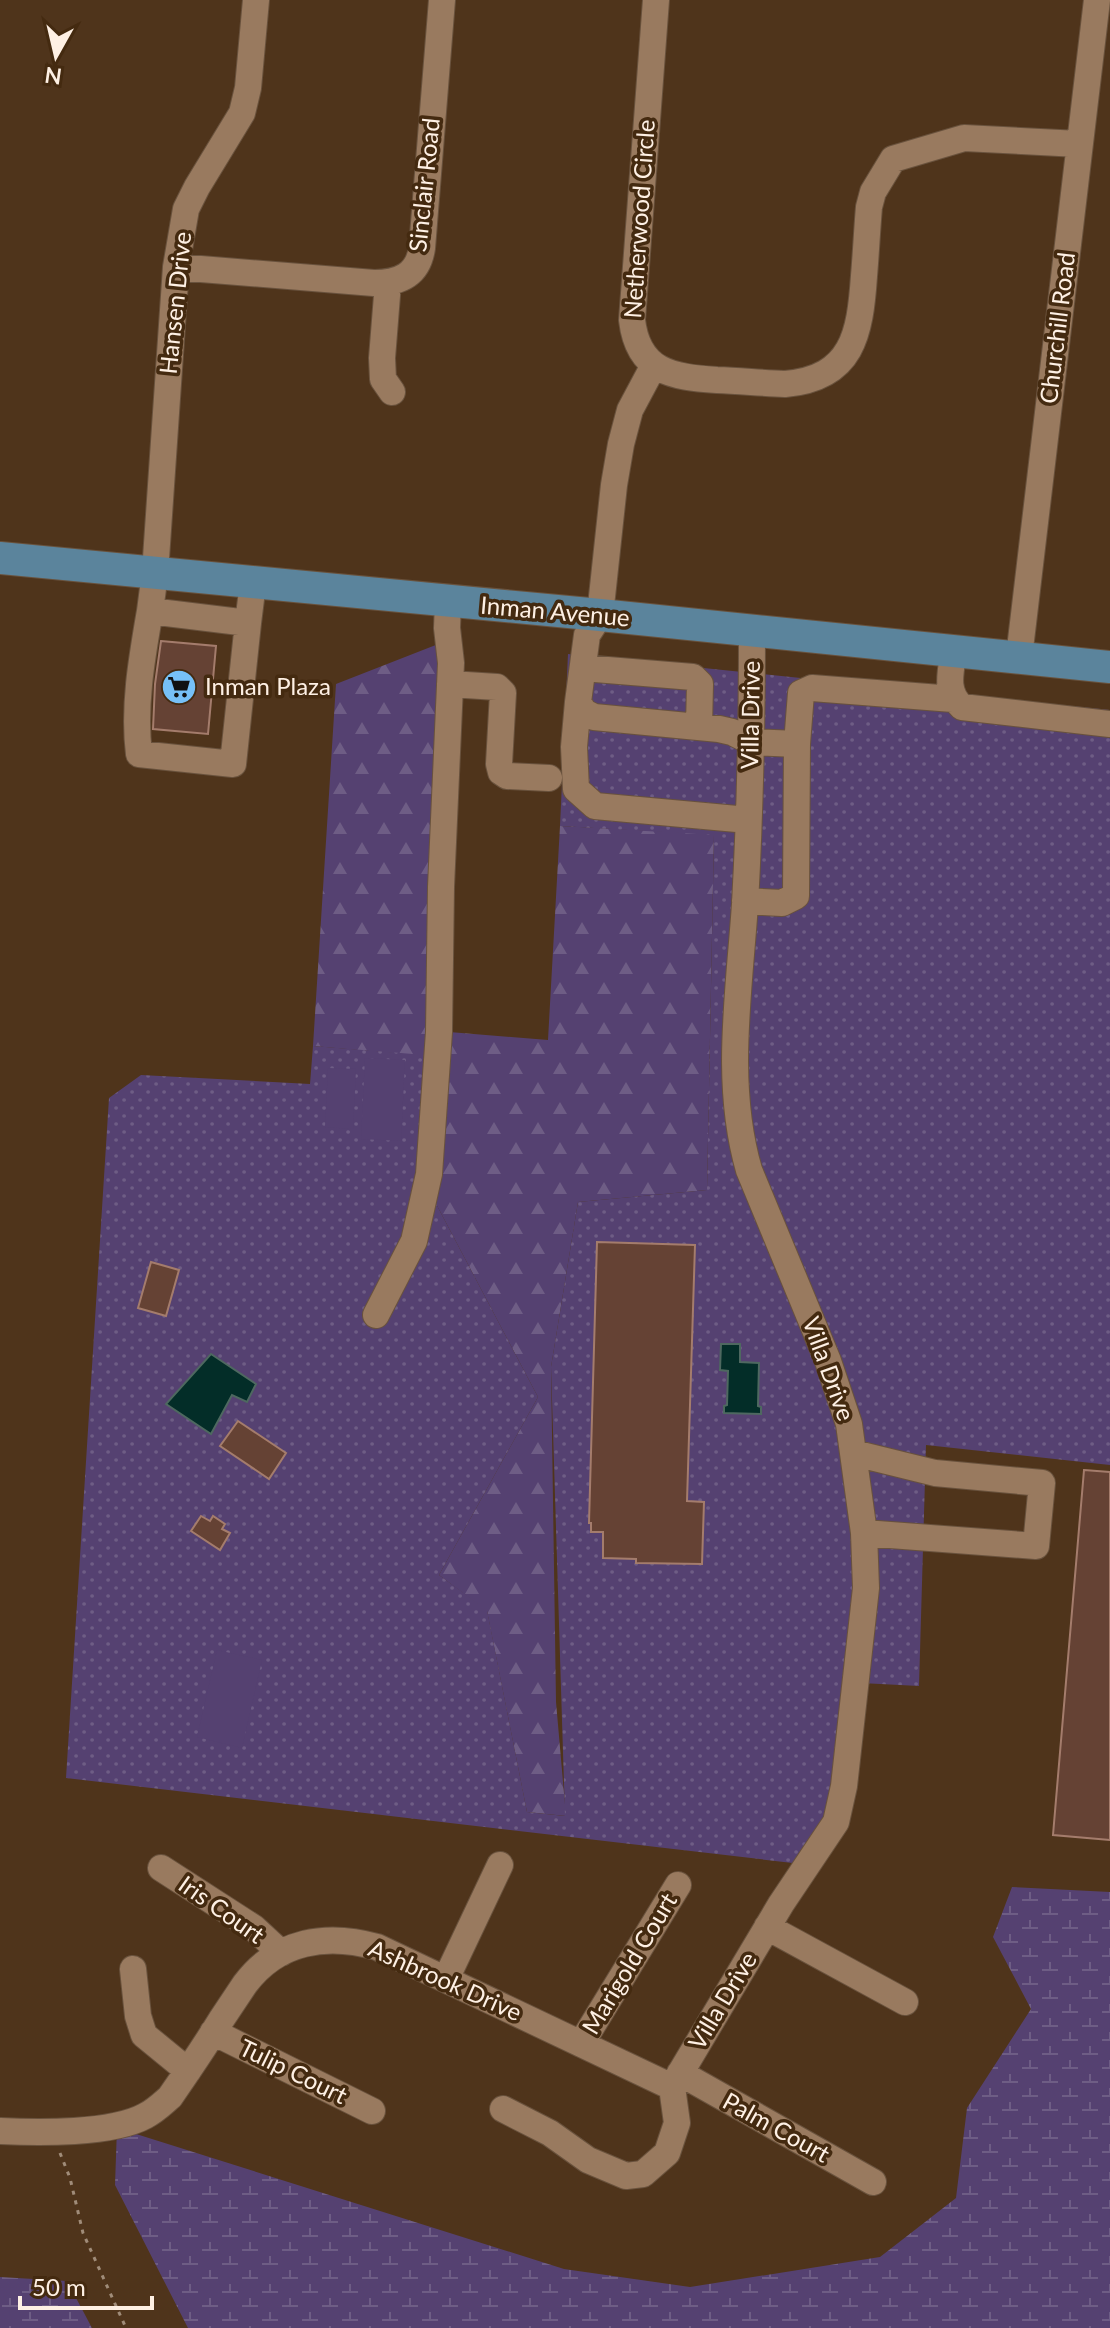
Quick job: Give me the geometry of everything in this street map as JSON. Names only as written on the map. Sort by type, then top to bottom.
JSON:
[{"type":"main road","name":"Inman Avenue","points":[[0,558],[1110,667]]},
{"type":"street","name":"Hansen Drive","points":[[248,623],[233,764],[139,754],[143,646],[155,573],[176,267],[186,209],[242,113],[248,88],[256,0]]},
{"type":"street","name":"Sinclair Road","points":[[176,267],[388,283],[399,281],[416,267],[420,258],[442,0]]},
{"type":"street","name":"Netherwood Circle","points":[[654,365],[640,349],[632,320],[656,0]]},
{"type":"street","name":"Churchill Road","points":[[1019,657],[1097,0]]},
{"type":"street","points":[[748,820],[595,806],[576,789],[574,747],[587,635],[600,615],[614,485],[630,410],[654,365],[674,376],[686,378],[785,384],[816,378],[842,358],[852,345],[861,315],[869,207],[873,192],[893,159],[964,138],[1079,144]]},
{"type":"street","points":[[388,283],[382,358],[383,379],[392,392]]},
{"type":"street","points":[[150,611],[248,623],[253,583]]},
{"type":"street","points":[[376,1315],[414,1241],[429,1174],[438,1057],[451,663],[448,602]]},
{"type":"street","name":"Villa Drive","points":[[676,2080],[767,1927],[836,1822],[844,1786],[866,1588],[864,1533],[849,1424],[840,1393],[749,1170],[740,1139],[735,1102],[752,742],[752,631]]},
{"type":"street","points":[[954,650],[949,680],[953,699],[962,707],[1110,724]]},
{"type":"street","points":[[583,668],[693,677],[700,684],[699,727]]},
{"type":"street","points":[[450,684],[497,687],[503,693],[501,772],[507,776],[549,778]]},
{"type":"street","points":[[745,901],[782,903],[796,896],[797,744],[801,693],[812,688],[953,699]]},
{"type":"street","points":[[578,702],[584,712],[594,717],[732,732],[752,742],[797,744]]},
{"type":"street","points":[[854,1453],[935,1473],[1042,1483],[1036,1546],[864,1533]]},
{"type":"street","points":[[446,1979],[500,1865]]},
{"type":"street","name":"Iris Court","points":[[161,1868],[254,1928],[281,1953]]},
{"type":"street","name":"Marigold Court","points":[[581,2044],[678,1885]]},
{"type":"street","points":[[767,1927],[905,2002]]},
{"type":"street","name":"Ashbrook Drive","points":[[0,2131],[51,2131],[127,2123],[143,2118],[170,2097],[246,1982],[265,1963],[307,1942],[331,1939],[354,1940],[377,1947],[581,2044],[676,2080]]},
{"type":"street","points":[[133,1969],[138,2016],[144,2035],[188,2071]]},
{"type":"street","name":"Tulip Court","points":[[213,2032],[372,2111]]},
{"type":"street","points":[[503,2109],[550,2133],[588,2160],[626,2176],[643,2174],[667,2153],[677,2123],[676,2080]]},
{"type":"street","name":"Palm Court","points":[[676,2080],[873,2182]]},
{"type":"path","points":[[51,2131],[70,2178],[83,2233],[126,2328]]},
{"type":"green space","points":[[446,641],[437,1031],[548,1040],[560,826],[714,834],[707,1190],[578,1202],[551,1367],[556,1702],[566,1816],[527,1812],[487,1611],[439,1575],[538,1397],[433,1198],[438,1057],[313,1046],[336,684]]},
{"type":"green space","points":[[568,654],[1110,710],[1110,1465],[926,1445],[919,1686],[861,1683],[852,1784],[810,1865],[66,1778],[109,1098],[141,1075],[310,1084],[313,1046],[438,1056],[433,1198],[538,1397],[439,1575],[487,1610],[527,1812],[565,1816],[551,1367],[578,1202],[707,1190],[714,835],[560,826]]},
{"type":"green space","points":[[365,1058],[405,1060],[401,1141],[361,1139]]},
{"type":"green space","points":[[328,1068],[356,1069],[353,1129],[325,1127]]},
{"type":"green space","points":[[217,1650],[262,1660],[242,1748],[197,1737]]},
{"type":"green space","points":[[1012,1887],[1110,1892],[1110,2328],[188,2328],[115,2185],[117,2128],[564,2269],[690,2287],[880,2257],[956,2198],[967,2108],[1031,2009],[993,1937]]},
{"type":"green space","points":[[0,2277],[67,2281],[92,2328],[0,2328]]},
{"type":"water","points":[[721,1344],[740,1344],[740,1362],[759,1363],[758,1406],[761,1407],[761,1414],[724,1413],[728,1371],[720,1370]]},
{"type":"water","points":[[211,1354],[256,1384],[247,1402],[232,1395],[211,1434],[166,1404]]},
{"type":"building","name":"Inman Plaza","points":[[161,641],[216,646],[208,734],[153,729]]},
{"type":"building","points":[[597,1242],[695,1245],[687,1501],[704,1502],[702,1564],[636,1563],[636,1559],[603,1558],[603,1532],[591,1532]]},
{"type":"building","points":[[151,1262],[179,1270],[166,1316],[138,1308]]},
{"type":"building","points":[[238,1421],[286,1453],[269,1479],[220,1446]]},
{"type":"building","points":[[1084,1470],[1110,1472],[1110,1840],[1053,1835]]},
{"type":"building","points":[[201,1516],[210,1521],[213,1516],[225,1524],[222,1529],[230,1533],[220,1550],[191,1531]]},
{"type":"place","name":"Inman Plaza","points":[[179,687]]}]
